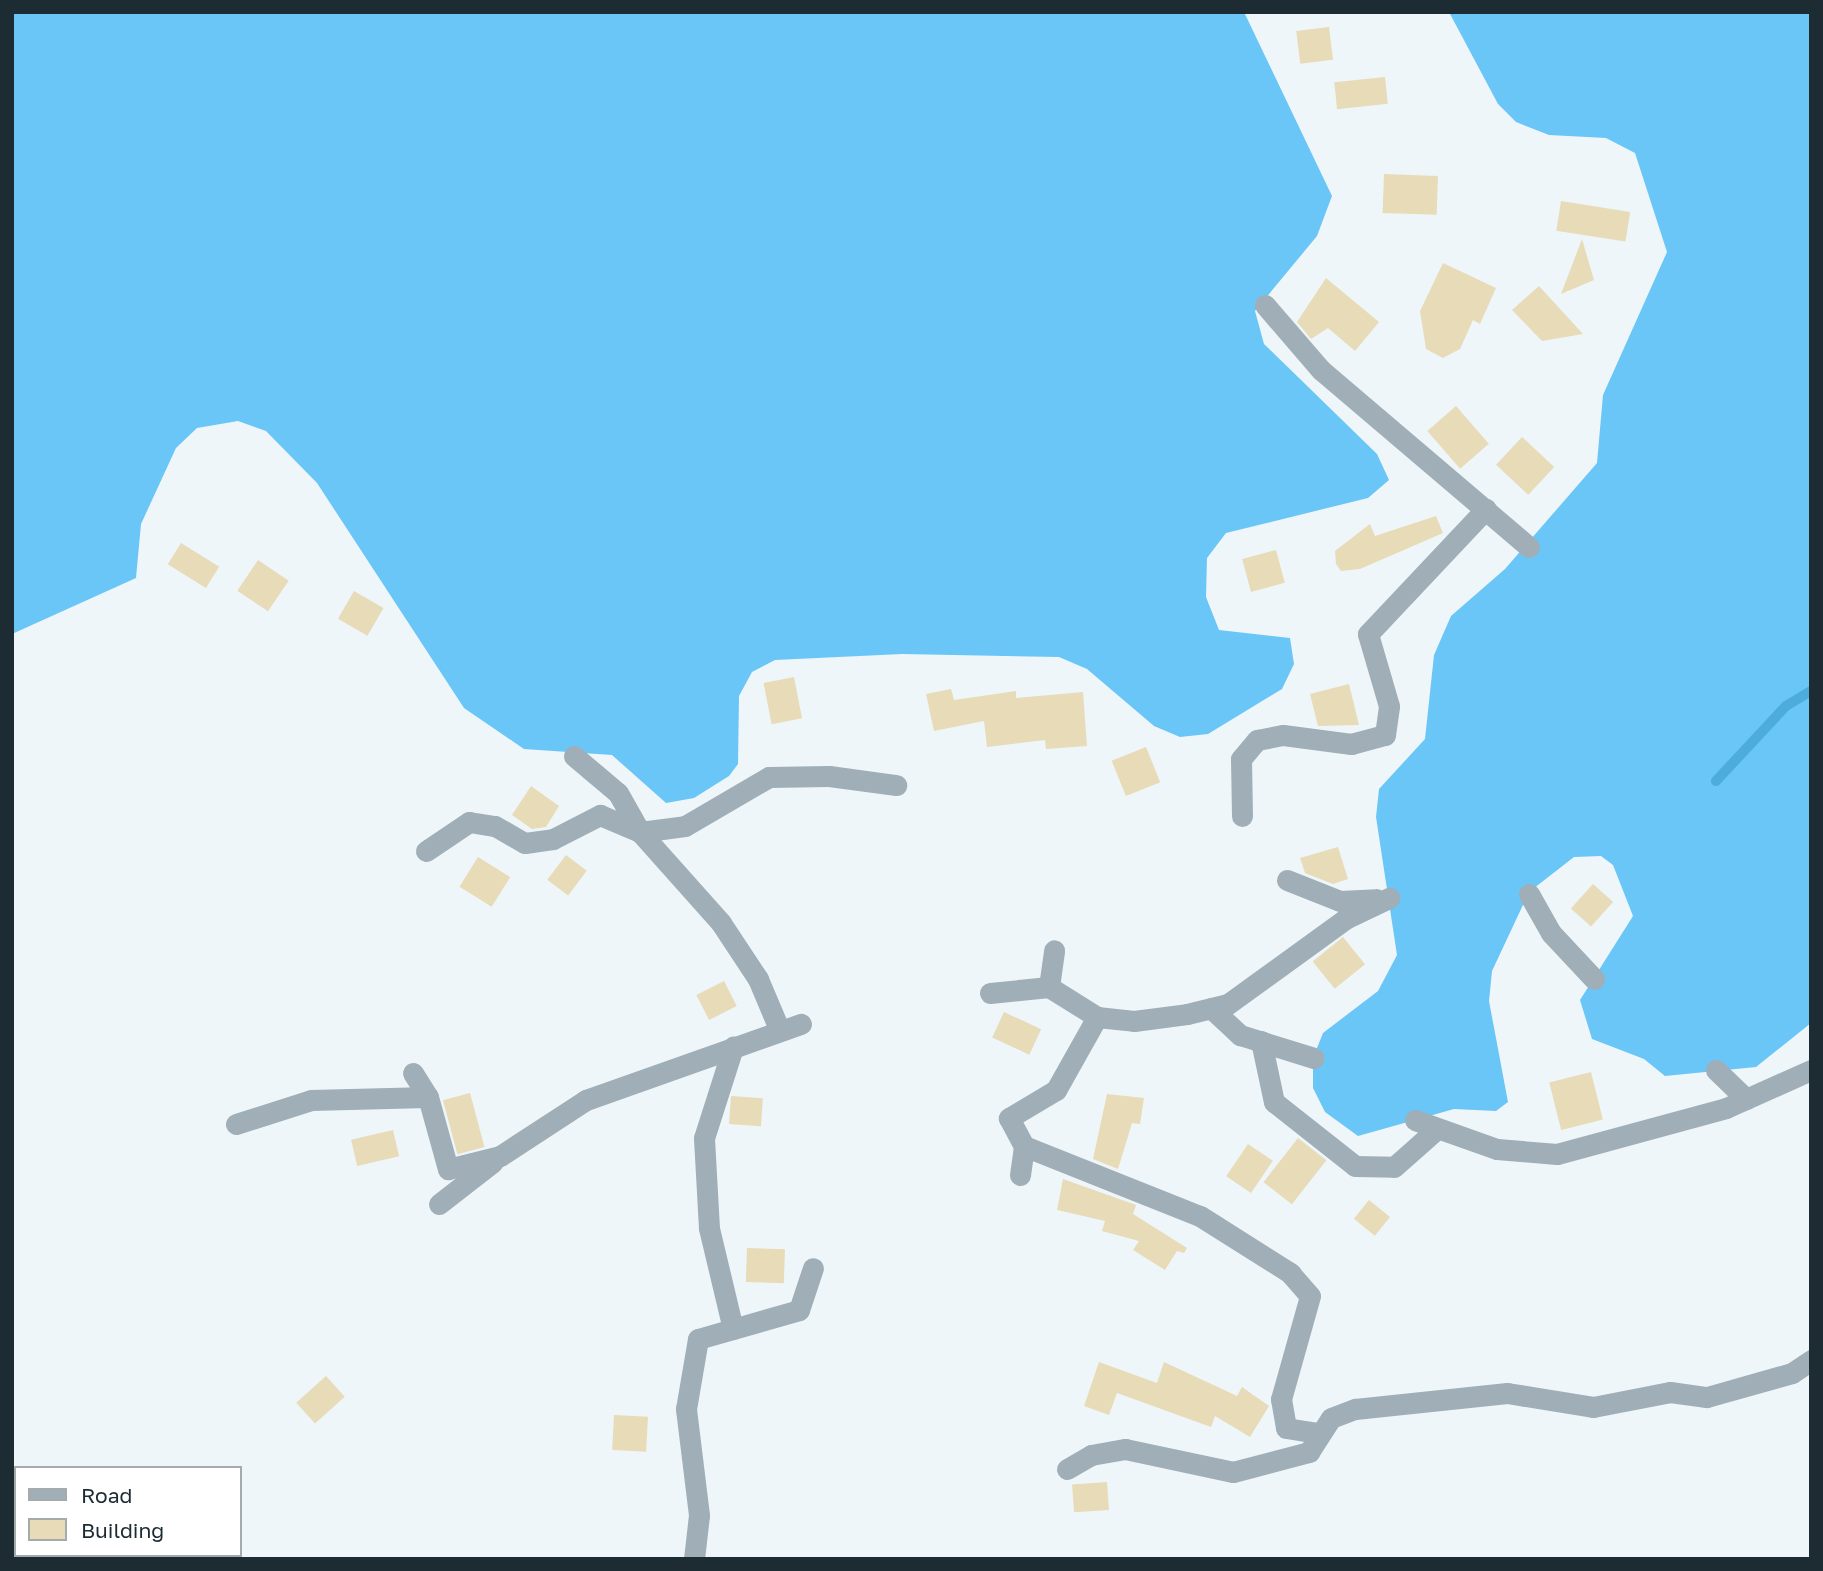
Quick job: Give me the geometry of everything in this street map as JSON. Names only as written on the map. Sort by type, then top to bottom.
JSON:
[{"type":"street","points":[[1265,305],[1321,370],[1529,547]]},
{"type":"street","points":[[1242,817],[1241,759],[1257,740],[1283,735],[1351,744],[1385,735],[1390,706],[1368,634],[1486,509]]},
{"type":"street","points":[[574,756],[618,793],[640,832],[721,923],[758,979],[780,1031]]},
{"type":"street","points":[[426,851],[469,822],[495,826],[525,843],[553,839],[600,815],[640,832],[685,826],[769,778],[829,776],[896,785]]},
{"type":"street","points":[[990,993],[1049,987],[1097,1017],[1134,1021],[1212,1008],[1228,1004],[1347,918],[1389,898],[1340,901],[1287,880]]},
{"type":"street","points":[[1529,894],[1551,933],[1594,979]]},
{"type":"street","points":[[1049,987],[1054,950]]},
{"type":"street","points":[[1212,1008],[1240,1035],[1314,1058]]},
{"type":"street","points":[[1020,1175],[1024,1146],[1009,1118],[1056,1090],[1097,1017]]},
{"type":"street","points":[[439,1204],[500,1156],[586,1100],[801,1024]]},
{"type":"street","points":[[1261,1041],[1274,1102],[1312,1138],[1355,1166],[1394,1167],[1437,1129]]},
{"type":"street","points":[[733,1046],[704,1138],[709,1228],[733,1329]]},
{"type":"street","points":[[1716,1070],[1745,1099]]},
{"type":"street","points":[[1415,1120],[1497,1149],[1557,1154],[1745,1099],[1811,1070]]},
{"type":"street","points":[[413,1073],[428,1097],[448,1169],[500,1156]]},
{"type":"street","points":[[236,1124],[310,1100],[428,1097]]},
{"type":"street","points":[[1024,1146],[1200,1216],[1290,1273],[1310,1296],[1281,1399],[1286,1428],[1319,1433]]},
{"type":"street","points":[[694,1559],[699,1515],[686,1409],[698,1339],[799,1310],[813,1268]]},
{"type":"street","points":[[1067,1469],[1091,1455],[1125,1449],[1233,1472],[1309,1452],[1331,1418],[1355,1409],[1507,1393],[1593,1407],[1670,1392],[1707,1396],[1792,1373],[1811,1360]]},
{"type":"shaded area","points":[[12,12],[1244,12],[1332,196],[1317,236],[1255,311],[1264,344],[1377,454],[1389,480],[1368,498],[1226,533],[1207,558],[1206,597],[1219,630],[1290,638],[1294,664],[1282,689],[1208,734],[1180,737],[1154,726],[1087,669],[1059,657],[902,654],[775,660],[752,672],[739,696],[738,764],[729,776],[694,798],[666,803],[612,755],[524,749],[464,708],[317,483],[266,431],[238,421],[197,428],[176,448],[141,524],[136,578],[12,634]]},
{"type":"shaded area","points":[[1449,12],[1811,12],[1811,1023],[1756,1067],[1665,1076],[1644,1059],[1592,1039],[1580,1000],[1633,916],[1613,865],[1601,856],[1574,857],[1529,892],[1492,971],[1489,1001],[1508,1102],[1496,1111],[1454,1109],[1358,1136],[1325,1112],[1313,1088],[1313,1058],[1323,1033],[1378,991],[1397,955],[1376,817],[1379,789],[1425,739],[1434,655],[1451,616],[1505,569],[1597,463],[1603,395],[1667,252],[1635,153],[1606,138],[1549,135],[1516,122],[1498,104]]},
{"type":"building","points":[[1329,27],[1333,60],[1300,64],[1296,31]]},
{"type":"building","points":[[1385,77],[1388,104],[1337,109],[1334,82]]},
{"type":"building","points":[[1384,174],[1438,176],[1437,215],[1383,213]]},
{"type":"building","points":[[1561,201],[1630,212],[1625,242],[1556,231]]},
{"type":"building","points":[[1582,239],[1594,280],[1561,294]]},
{"type":"building","points":[[1443,263],[1496,288],[1480,324],[1473,320],[1460,349],[1443,358],[1426,349],[1420,311]]},
{"type":"building","points":[[1326,278],[1379,322],[1355,351],[1328,328],[1311,339],[1297,322]]},
{"type":"building","points":[[1539,286],[1583,334],[1542,341],[1512,310]]},
{"type":"building","points":[[1456,406],[1489,444],[1460,469],[1427,431]]},
{"type":"building","points":[[1522,437],[1554,467],[1528,495],[1496,465]]},
{"type":"building","points":[[1436,516],[1443,533],[1360,569],[1341,571],[1336,564],[1335,551],[1370,524],[1375,536]]},
{"type":"building","points":[[181,543],[219,567],[206,588],[168,564]]},
{"type":"building","points":[[1276,550],[1285,583],[1251,592],[1242,559]]},
{"type":"building","points":[[258,560],[289,581],[268,611],[237,591]]},
{"type":"building","points":[[354,591],[383,608],[367,636],[338,619]]},
{"type":"building","points":[[794,677],[802,718],[772,724],[764,683]]},
{"type":"building","points":[[1349,684],[1359,725],[1318,726],[1310,694]]},
{"type":"building","points":[[951,689],[954,700],[1016,691],[1016,698],[1083,692],[1087,746],[1046,749],[1045,740],[987,747],[984,721],[934,731],[926,694]]},
{"type":"building","points":[[1146,747],[1160,782],[1126,796],[1112,761]]},
{"type":"building","points":[[531,786],[559,806],[546,827],[532,829],[512,815]]},
{"type":"building","points":[[1338,847],[1348,879],[1333,884],[1305,873],[1300,858]]},
{"type":"building","points":[[566,855],[587,871],[568,895],[547,880]]},
{"type":"building","points":[[478,857],[510,877],[492,907],[459,887]]},
{"type":"building","points":[[1593,884],[1613,902],[1591,927],[1571,909]]},
{"type":"building","points":[[1343,937],[1365,964],[1335,989],[1313,962]]},
{"type":"building","points":[[724,981],[737,1006],[709,1020],[696,995]]},
{"type":"building","points":[[1004,1012],[1041,1029],[1029,1055],[992,1037]]},
{"type":"building","points":[[1591,1072],[1603,1120],[1561,1130],[1549,1082]]},
{"type":"building","points":[[470,1093],[484,1147],[457,1154],[443,1100]]},
{"type":"building","points":[[1107,1094],[1144,1098],[1140,1124],[1132,1123],[1118,1169],[1093,1159]]},
{"type":"building","points":[[731,1096],[763,1098],[761,1126],[729,1124]]},
{"type":"building","points":[[393,1130],[399,1156],[357,1166],[351,1140]]},
{"type":"building","points":[[1298,1138],[1326,1160],[1292,1204],[1264,1182]]},
{"type":"building","points":[[1248,1144],[1273,1161],[1251,1193],[1226,1176]]},
{"type":"building","points":[[1063,1179],[1136,1205],[1133,1214],[1187,1248],[1184,1253],[1177,1251],[1165,1270],[1133,1250],[1139,1241],[1102,1231],[1105,1221],[1057,1210]]},
{"type":"building","points":[[1369,1200],[1390,1217],[1375,1236],[1354,1219]]},
{"type":"building","points":[[747,1248],[785,1249],[784,1283],[746,1282]]},
{"type":"building","points":[[1099,1362],[1157,1383],[1164,1362],[1237,1396],[1242,1387],[1269,1406],[1250,1437],[1215,1416],[1211,1427],[1117,1393],[1109,1415],[1084,1406]]},
{"type":"building","points":[[326,1376],[345,1397],[315,1424],[296,1403]]},
{"type":"building","points":[[614,1415],[648,1417],[646,1452],[612,1450]]},
{"type":"building","points":[[1107,1482],[1109,1510],[1074,1512],[1072,1484]]},
{"type":"waterway","points":[[1716,781],[1786,706],[1811,691]]}]
